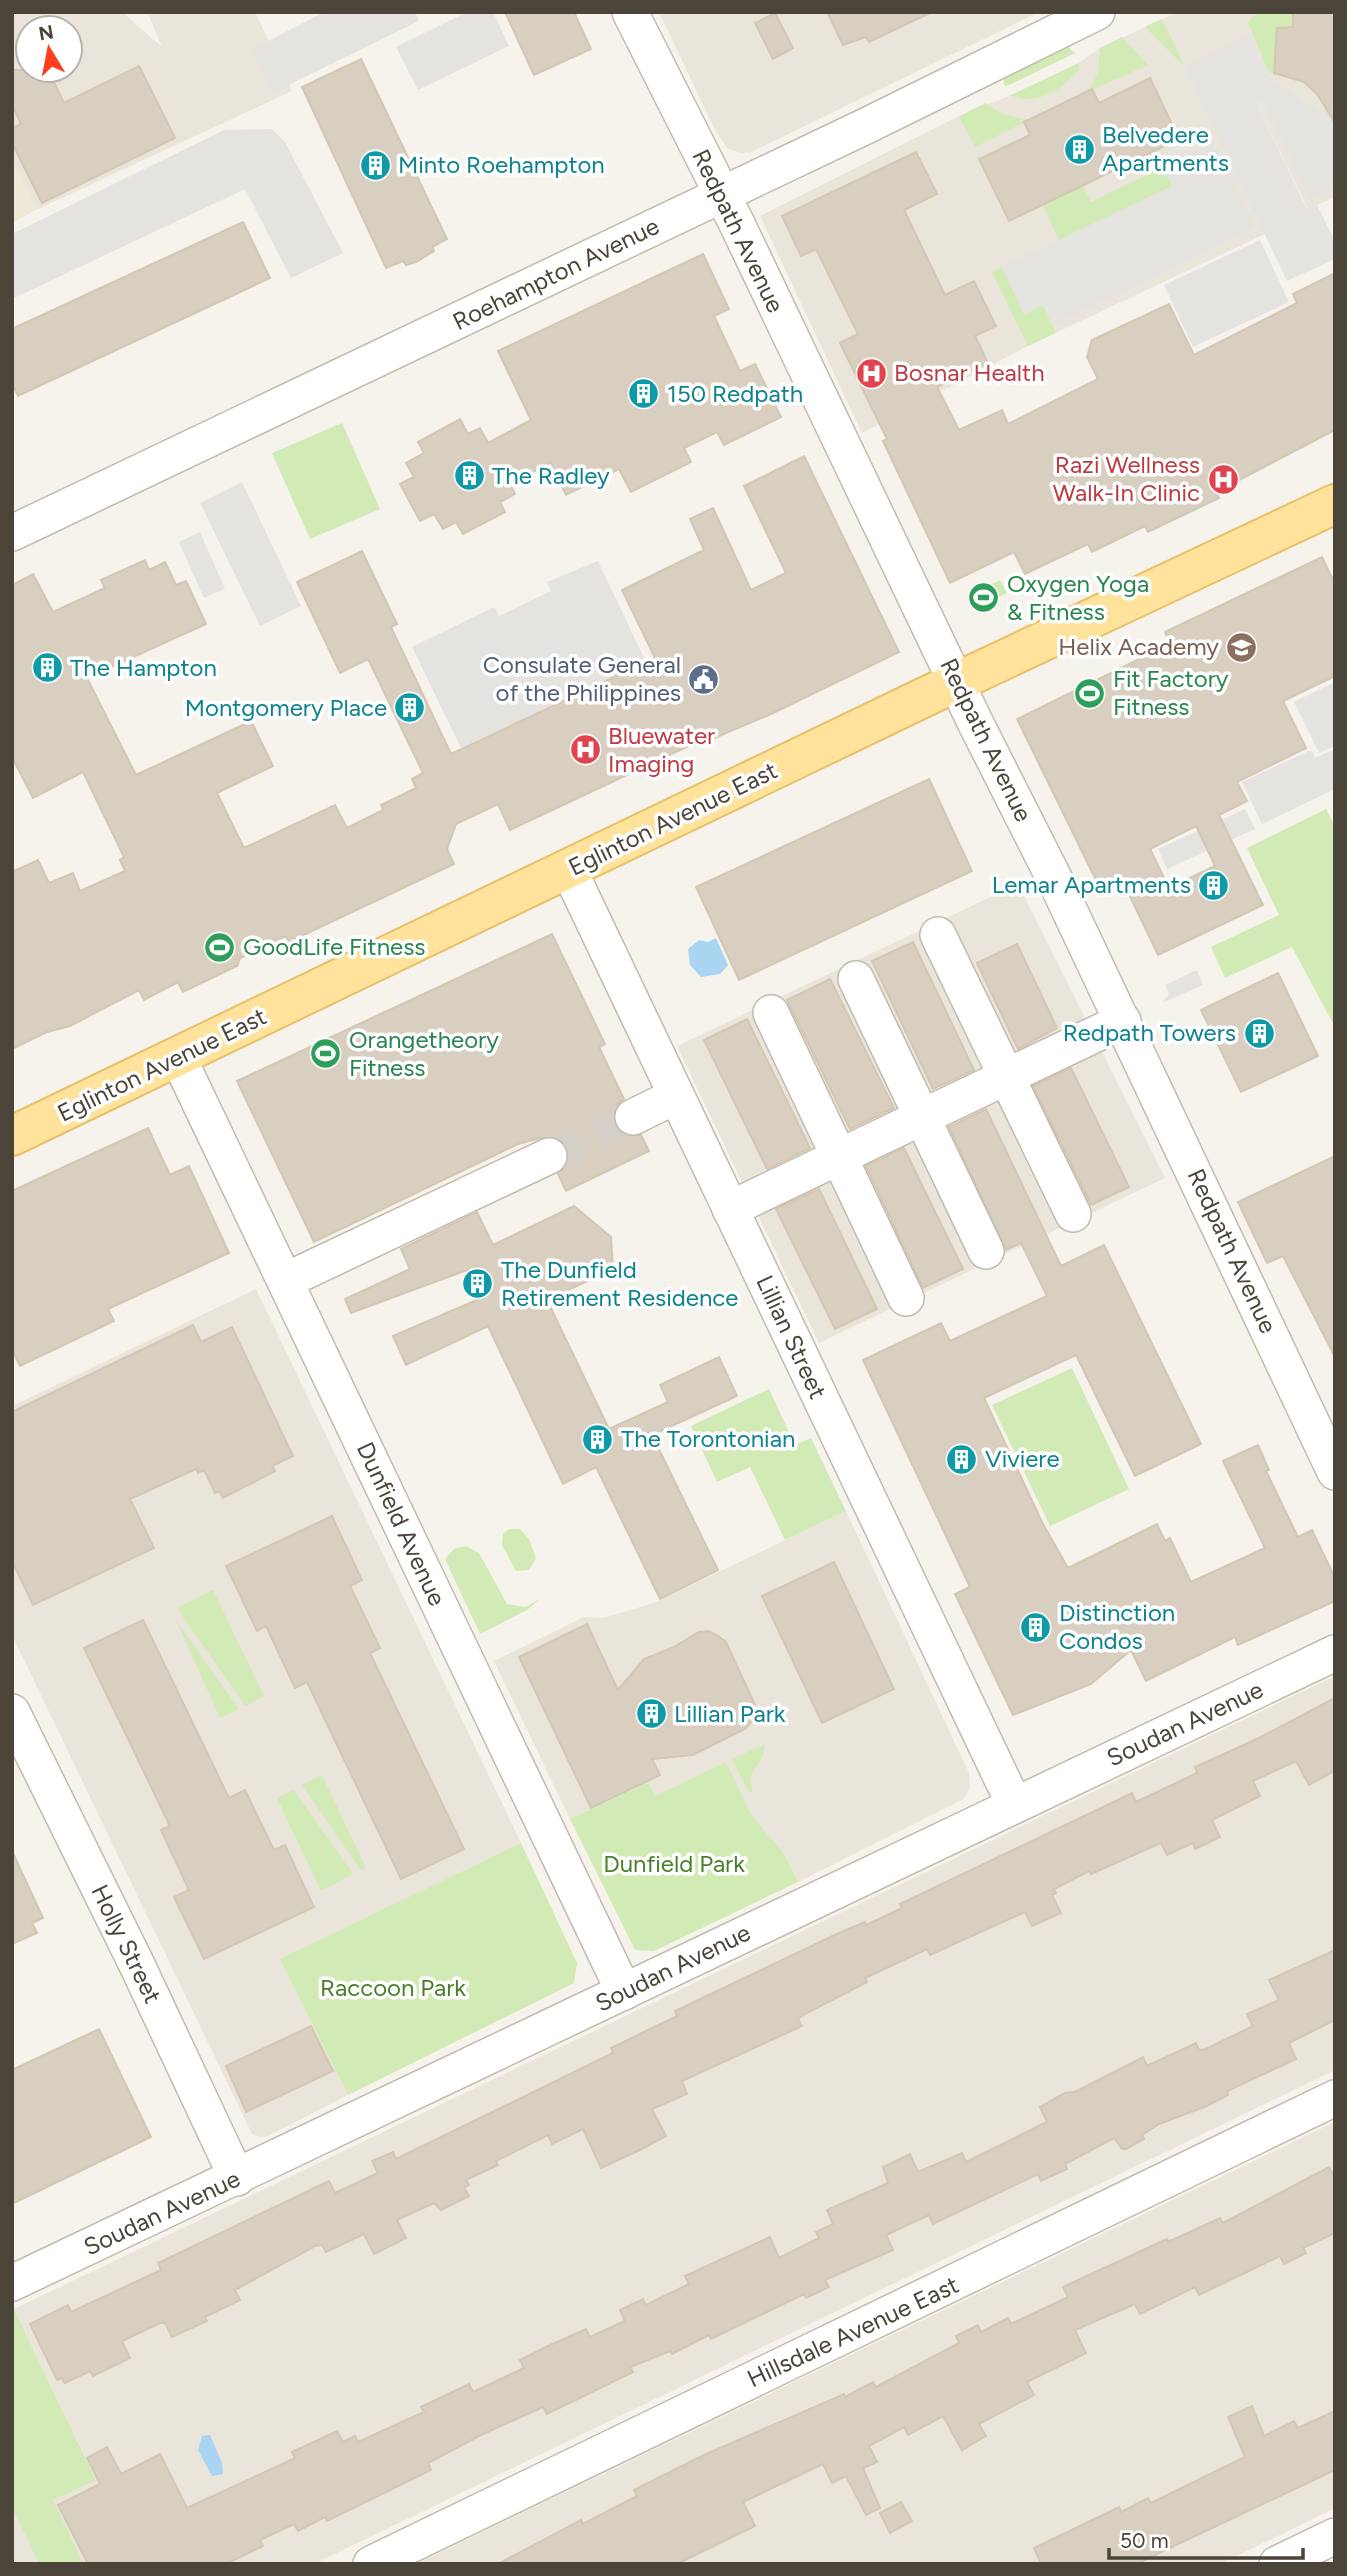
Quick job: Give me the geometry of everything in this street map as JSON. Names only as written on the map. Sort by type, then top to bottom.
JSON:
[{"type":"main road","name":"Eglinton Avenue East","points":[[12,1136],[957,682],[1335,504]]},
{"type":"street","name":"Redpath Avenue","points":[[630,12],[1123,1021],[1335,1472]]},
{"type":"street","name":"Roehampton Avenue","points":[[12,533],[1097,12]]},
{"type":"street","name":"Lillian Street","points":[[569,870],[1014,1804]]},
{"type":"street","points":[[938,934],[1073,1214]]},
{"type":"street","points":[[856,979],[920,1118],[986,1251]]},
{"type":"street","points":[[771,1013],[906,1298]]},
{"type":"street","points":[[730,1209],[1123,1021]]},
{"type":"street","name":"Dunfield Avenue","points":[[178,1057],[287,1280],[624,1992]]},
{"type":"street","points":[[633,1117],[676,1096]]},
{"type":"street","points":[[287,1280],[549,1156]]},
{"type":"street","name":"Soudan Avenue","points":[[12,2283],[1335,1653]]},
{"type":"street","name":"Holly Street","points":[[12,1713],[137,1965],[237,2178]]},
{"type":"street","name":"Hillsdale Avenue East","points":[[371,2564],[1335,2098]]},
{"type":"street","points":[[1278,2564],[1335,2536]]},
{"type":"shaded area","points":[[12,12],[122,12],[162,47],[147,12],[255,12],[292,91],[36,210],[12,161]]},
{"type":"shaded area","points":[[325,12],[415,12],[419,21],[272,93],[252,49]]},
{"type":"shaded area","points":[[467,12],[493,12],[509,46],[418,90],[396,47]]},
{"type":"shaded area","points":[[659,12],[1039,12],[751,152],[741,153],[727,148],[715,130]]},
{"type":"shaded area","points":[[1178,12],[1335,12],[1335,197],[1308,209],[1256,103],[1213,125],[1265,234],[1028,346],[862,433],[760,216],[959,116],[1079,63],[1100,48]]},
{"type":"shaded area","points":[[1250,34],[1272,79],[1319,112],[1335,105],[1335,188],[1310,200],[1263,100],[1256,103],[1307,209],[1317,205],[1335,241],[1335,259],[1287,281],[1185,67]]},
{"type":"shaded area","points":[[272,129],[285,142],[343,253],[291,278],[245,189],[12,299],[12,234],[224,130]]},
{"type":"shaded area","points":[[1214,143],[1255,228],[1053,325],[1043,305],[1024,314],[1002,267],[1172,186],[1163,167]]},
{"type":"shaded area","points":[[12,161],[36,210],[12,223]]},
{"type":"shaded area","points":[[1260,240],[1289,302],[1193,347],[1164,285]]},
{"type":"shaded area","points":[[242,482],[301,606],[260,626],[200,503]]},
{"type":"shaded area","points":[[200,532],[225,589],[204,598],[179,542]]},
{"type":"shaded area","points":[[598,561],[646,662],[461,748],[412,647],[494,607],[499,616],[551,591],[547,582]]},
{"type":"shaded area","points":[[1335,682],[1335,746],[1319,753],[1294,702]]},
{"type":"shaded area","points":[[1335,749],[1335,789],[1262,824],[1242,782],[1311,750],[1315,758]]},
{"type":"shaded area","points":[[1245,809],[1255,829],[1167,869],[1158,849]]},
{"type":"shaded area","points":[[1018,884],[1165,1178],[819,1343],[677,1046]]},
{"type":"shaded area","points":[[1197,970],[1203,985],[1162,1003],[1169,994],[1165,985]]},
{"type":"shaded area","points":[[256,1289],[521,1843],[281,1959],[348,2095],[266,2137],[252,2134],[12,1635],[12,1406]]},
{"type":"shaded area","name":"Lillian Park","points":[[846,1511],[969,1773],[970,1787],[964,1799],[798,1882],[785,1855],[751,1814],[725,1763],[655,1796],[647,1782],[570,1819],[494,1661],[584,1617],[603,1618],[654,1603]]},
{"type":"shaded area","points":[[1335,1676],[1335,2070],[314,2564],[84,2564],[53,2500],[96,2479],[14,2309]]},
{"type":"shaded area","points":[[1335,2122],[1335,2508],[1220,2564],[416,2564]]},
{"type":"shaded area","points":[[12,2508],[39,2564],[12,2564]]},
{"type":"green space","points":[[1264,12],[1293,12],[1293,27],[1277,28],[1274,73],[1269,73],[1248,23],[1252,17]]},
{"type":"green space","points":[[1162,19],[1185,67],[1147,29],[1146,26]]},
{"type":"green space","points":[[1122,37],[1148,65],[1087,92],[1098,74],[1100,48]]},
{"type":"green space","points":[[1065,44],[1075,53],[1005,87],[1002,74]]},
{"type":"green space","points":[[1079,63],[1079,69],[1066,83],[1048,94],[1029,99],[1011,95]]},
{"type":"green space","points":[[986,103],[1002,114],[1029,120],[975,147],[959,116]]},
{"type":"green space","points":[[1163,167],[1172,186],[1059,240],[1040,199],[1082,185],[1091,202]]},
{"type":"green space","points":[[1002,267],[1024,314],[1043,305],[1056,333],[1028,346],[992,272]]},
{"type":"green space","points":[[342,423],[380,509],[310,539],[272,453]]},
{"type":"green space","points":[[1000,580],[1007,593],[979,607],[972,594]]},
{"type":"green space","points":[[1326,809],[1335,826],[1335,1027],[1292,947],[1225,978],[1211,947],[1279,915],[1247,848]]},
{"type":"green space","points":[[1072,1368],[1129,1489],[1050,1526],[992,1405]]},
{"type":"green space","points":[[769,1389],[795,1445],[811,1438],[846,1511],[785,1540],[750,1467],[717,1482],[691,1426]]},
{"type":"green space","points":[[509,1529],[520,1529],[529,1539],[536,1558],[529,1570],[516,1571],[502,1545],[503,1534]]},
{"type":"green space","points":[[466,1546],[479,1553],[507,1604],[526,1607],[540,1599],[527,1610],[480,1634],[445,1559],[454,1549]]},
{"type":"green space","points":[[213,1590],[264,1696],[245,1706],[177,1608]]},
{"type":"green space","points":[[176,1620],[239,1709],[220,1718]]},
{"type":"green space","points":[[765,1744],[763,1756],[750,1777],[752,1791],[749,1793],[732,1759]]},
{"type":"green space","name":"Dunfield Park","points":[[726,1762],[751,1814],[785,1855],[798,1882],[654,1951],[635,1950],[570,1819],[648,1782],[655,1796]]},
{"type":"green space","points":[[322,1775],[366,1868],[361,1870],[302,1785]]},
{"type":"green space","points":[[294,1790],[353,1874],[321,1891],[277,1798]]},
{"type":"green space","name":"Raccoon Park","points":[[521,1843],[577,1963],[574,1983],[348,2095],[280,1959]]},
{"type":"green space","points":[[14,2309],[96,2480],[53,2500],[84,2564],[39,2564],[12,2508]]},
{"type":"water","points":[[716,938],[728,965],[720,974],[701,977],[690,965],[688,949],[699,940],[708,942]]},
{"type":"water","points":[[210,2435],[222,2463],[223,2474],[212,2476],[198,2450],[202,2436]]},
{"type":"building","points":[[505,12],[574,12],[591,49],[534,75]]},
{"type":"building","points":[[827,12],[932,12],[869,42],[866,37],[843,45]]},
{"type":"building","points":[[1293,12],[1335,12],[1335,123],[1317,94],[1304,82],[1274,73],[1277,28],[1293,27]]},
{"type":"building","points":[[775,13],[793,48],[773,59],[755,23]]},
{"type":"building","name":"Minto Roehampton","points":[[361,59],[447,239],[432,247],[434,251],[406,265],[403,261],[386,268],[302,87]]},
{"type":"building","points":[[139,66],[175,138],[42,203],[12,143],[12,128],[21,124],[12,104],[12,70],[14,84],[55,84],[64,103]]},
{"type":"building","name":"Belvedere Apartments","points":[[1150,78],[1179,139],[1009,221],[979,159],[1030,135],[1024,122],[1092,89],[1099,103]]},
{"type":"building","points":[[916,152],[937,194],[904,210],[945,295],[974,281],[996,326],[975,336],[988,363],[937,387],[959,430],[1002,410],[1008,424],[1098,379],[1087,357],[1092,340],[1169,304],[1194,355],[1297,303],[1293,294],[1335,273],[1335,430],[1216,492],[1219,498],[1148,532],[1145,526],[1092,552],[1088,544],[1025,574],[1014,552],[950,583],[883,441],[887,439],[840,343],[858,334],[816,249],[801,256],[782,216]]},
{"type":"building","points":[[243,222],[270,278],[18,396],[12,383],[12,329]]},
{"type":"building","name":"150 Redpath","points":[[703,254],[729,309],[714,316],[740,371],[755,364],[781,417],[724,445],[717,432],[684,448],[691,462],[631,492],[619,469],[566,495],[551,462],[510,484],[515,494],[500,502],[505,512],[463,534],[456,522],[443,529],[434,514],[420,521],[400,484],[414,477],[406,463],[424,453],[418,442],[460,419],[468,434],[480,428],[488,443],[531,420],[498,351]]},
{"type":"building","points":[[804,456],[899,652],[771,714],[696,746],[695,743],[510,830],[498,804],[456,824],[447,849],[454,864],[289,942],[286,936],[240,958],[237,966],[183,992],[178,982],[144,1000],[139,990],[70,1026],[47,1032],[12,1049],[12,872],[38,860],[49,883],[73,873],[80,891],[125,871],[120,860],[124,857],[83,772],[33,798],[12,757],[12,585],[33,574],[53,612],[105,588],[101,580],[145,560],[149,570],[165,562],[176,585],[186,581],[206,624],[87,678],[136,775],[251,721],[273,766],[217,793],[244,848],[335,805],[347,828],[383,810],[381,805],[416,788],[412,779],[423,773],[368,659],[340,673],[297,582],[362,551],[397,624],[391,627],[451,754],[655,658],[622,590],[704,550],[690,519],[713,508],[751,590],[786,573],[744,486]]},
{"type":"building","points":[[1322,557],[1335,584],[1335,676],[1283,701],[1306,748],[1237,782],[1247,801],[1219,815],[1263,905],[1158,955],[1125,886],[1106,895],[1094,876],[1017,719],[1170,644],[1165,632]],"holes":[[[1196,826],[1215,866],[1169,888],[1150,849]]]},
{"type":"building","points":[[929,779],[972,871],[739,980],[696,887]]},
{"type":"building","points":[[552,934],[605,1044],[599,1047],[624,1099],[616,1106],[615,1125],[622,1134],[641,1135],[649,1151],[566,1191],[558,1174],[566,1167],[567,1148],[560,1139],[541,1138],[518,1144],[314,1242],[237,1081]]},
{"type":"building","points":[[913,942],[974,1070],[933,1089],[872,961]]},
{"type":"building","points":[[1017,944],[1057,1028],[1018,1049],[977,963]]},
{"type":"building","name":"Redpath Towers","points":[[1278,973],[1318,1056],[1241,1092],[1201,1010]]},
{"type":"building","points":[[830,979],[894,1108],[850,1129],[787,1000]]},
{"type":"building","points":[[747,1019],[810,1148],[767,1169],[704,1040]]},
{"type":"building","points":[[1071,1068],[1129,1187],[1091,1205],[1033,1086]]},
{"type":"building","points":[[986,1109],[1061,1266],[1104,1245],[1201,1444],[1135,1476],[1076,1355],[984,1398],[1042,1522],[1068,1568],[1157,1524],[1165,1541],[1170,1538],[1191,1582],[1265,1548],[1223,1461],[1258,1445],[1269,1470],[1266,1471],[1298,1537],[1312,1530],[1335,1578],[1335,1601],[1238,1645],[1235,1637],[1146,1681],[1131,1650],[1091,1684],[1013,1715],[955,1594],[970,1587],[863,1360],[941,1323],[950,1341],[1047,1296],[1021,1243],[1006,1250],[949,1127]]},
{"type":"building","points":[[148,1128],[170,1175],[189,1166],[229,1253],[108,1309],[114,1321],[20,1366],[12,1350],[12,1191]]},
{"type":"building","points":[[904,1148],[963,1269],[923,1288],[866,1166]]},
{"type":"building","points":[[1335,1156],[1335,1357],[1283,1256],[1267,1263],[1238,1202]]},
{"type":"building","points":[[819,1189],[877,1309],[835,1329],[776,1209]]},
{"type":"building","points":[[574,1206],[611,1237],[613,1269],[547,1300],[609,1429],[668,1402],[660,1385],[719,1357],[737,1396],[652,1435],[718,1570],[660,1599],[596,1467],[563,1484],[488,1326],[406,1365],[393,1336],[479,1299],[467,1270],[351,1313],[345,1299],[410,1269],[401,1249],[477,1212],[493,1245]]},
{"type":"building","points":[[193,1325],[201,1342],[232,1327],[293,1456],[272,1466],[275,1471],[223,1498],[219,1491],[215,1493],[204,1470],[198,1473],[196,1469],[130,1499],[154,1548],[33,1605],[12,1561],[12,1412]]},
{"type":"building","points":[[332,1516],[362,1580],[350,1586],[380,1648],[370,1653],[464,1849],[401,1879],[307,1682],[295,1688],[266,1626],[257,1631],[226,1566]]},
{"type":"building","name":"Lillian Park","points":[[834,1562],[894,1689],[822,1723],[762,1596]]},
{"type":"building","points":[[143,1620],[229,1798],[245,1790],[274,1850],[285,1845],[314,1907],[204,1959],[174,1897],[189,1890],[161,1830],[170,1826],[84,1648]]},
{"type":"building","name":"Lillian Park","points":[[587,1624],[618,1690],[644,1659],[672,1648],[699,1632],[709,1631],[718,1636],[726,1642],[755,1705],[753,1720],[745,1729],[693,1755],[652,1759],[660,1775],[591,1808],[519,1657]]},
{"type":"building","points":[[1335,1698],[1335,1771],[1309,1785],[1296,1761],[1253,1781],[1260,1796],[1212,1820],[1220,1837],[1195,1849],[1193,1843],[1167,1855],[1161,1843],[1091,1874],[1089,1871],[1054,1889],[1056,1893],[1052,1895],[1061,1913],[1032,1926],[1025,1912],[930,1955],[927,1949],[865,1978],[867,1982],[803,2015],[798,2019],[802,2026],[682,2081],[687,2094],[652,2109],[666,2136],[640,2150],[601,2168],[583,2129],[552,2144],[548,2135],[496,2161],[498,2165],[466,2180],[469,2185],[464,2188],[469,2196],[441,2210],[434,2203],[397,2220],[406,2238],[374,2254],[364,2234],[326,2252],[322,2245],[315,2246],[235,2290],[240,2300],[205,2317],[207,2321],[172,2337],[165,2323],[160,2323],[122,2341],[130,2358],[93,2376],[90,2371],[65,2383],[62,2378],[57,2380],[30,2324],[68,2305],[71,2312],[161,2270],[158,2263],[329,2181],[335,2193],[378,2173],[372,2161],[393,2152],[396,2159],[613,2053],[611,2048],[677,2016],[675,2011],[841,1932],[865,1922],[866,1925],[902,1908],[900,1904],[1132,1793],[1136,1802],[1197,1773],[1195,1767],[1259,1738]]},
{"type":"building","points":[[12,1851],[43,1918],[32,1923],[37,1933],[12,1944]]},
{"type":"building","points":[[1335,1950],[1335,2020],[1289,2043],[1296,2059],[1227,2091],[1228,2095],[1207,2106],[1159,2124],[1142,2135],[1144,2139],[1126,2149],[1122,2149],[1114,2138],[1065,2164],[1067,2169],[1041,2181],[1038,2174],[933,2224],[929,2215],[886,2235],[893,2250],[825,2280],[829,2287],[806,2298],[804,2294],[711,2339],[709,2335],[672,2354],[670,2351],[630,2367],[633,2372],[547,2414],[543,2407],[481,2435],[428,2463],[431,2470],[327,2521],[325,2517],[298,2531],[294,2524],[260,2540],[263,2546],[226,2564],[88,2564],[58,2505],[100,2484],[87,2458],[107,2447],[121,2474],[160,2454],[187,2508],[295,2458],[292,2452],[337,2431],[343,2442],[355,2436],[358,2442],[424,2412],[421,2407],[469,2384],[473,2392],[524,2368],[520,2360],[548,2346],[586,2329],[590,2337],[625,2321],[620,2310],[643,2299],[646,2305],[689,2284],[685,2276],[770,2237],[779,2258],[819,2238],[816,2232],[833,2224],[827,2210],[888,2183],[883,2167],[910,2154],[918,2172],[962,2153],[966,2162],[1047,2122],[1040,2107],[1065,2093],[1075,2092],[1143,2057],[1147,2066],[1196,2043],[1199,2050],[1206,2049],[1253,2026],[1247,2014],[1279,2000],[1269,1980]]},
{"type":"building","points":[[311,2026],[333,2071],[246,2112],[226,2066]]},
{"type":"building","points":[[99,2029],[151,2137],[12,2204],[12,2070]]},
{"type":"building","points":[[1329,2167],[1335,2178],[1335,2233],[1303,2248],[1306,2253],[1284,2264],[1280,2256],[1199,2295],[1195,2287],[1140,2314],[1135,2304],[1075,2330],[1086,2353],[1027,2382],[1034,2395],[979,2424],[986,2436],[962,2450],[943,2416],[908,2435],[904,2427],[869,2446],[877,2462],[863,2468],[880,2508],[866,2515],[846,2476],[832,2483],[823,2464],[743,2502],[755,2526],[677,2564],[498,2564],[581,2520],[583,2524],[637,2496],[634,2490],[704,2455],[844,2394],[845,2397],[873,2382],[876,2387],[959,2343],[956,2336],[978,2325],[981,2332],[1008,2318],[1011,2324],[1068,2297],[1063,2287],[1167,2239],[1168,2242],[1220,2218],[1223,2223]]},
{"type":"building","points":[[1252,2406],[1264,2436],[1294,2421],[1298,2428],[1335,2411],[1335,2470],[1136,2564],[1041,2564],[1034,2548],[1119,2507],[1121,2512],[1148,2498],[1151,2503],[1245,2457],[1228,2417]]},
{"type":"building","points":[[901,2502],[912,2521],[890,2533],[880,2513]]},
{"type":"tunnel","points":[[549,1156],[633,1117]]},
{"type":"place","name":"Belvedere Apartments","points":[[1079,149]]},
{"type":"place","name":"Minto Roehampton","points":[[375,165]]},
{"type":"place","name":"Bosnar Health","points":[[871,373]]},
{"type":"place","name":"150 Redpath","points":[[644,394]]},
{"type":"place","name":"The Radley","points":[[469,476]]},
{"type":"place","name":"Razi Wellness Walk-In Clinic","points":[[1223,479]]},
{"type":"place","name":"Oxygen Yoga & Fitness","points":[[984,598]]},
{"type":"place","name":"Helix Academy","points":[[1242,647]]},
{"type":"place","name":"The Hampton","points":[[47,668]]},
{"type":"place","name":"Consulate General of the Philippines","points":[[704,679]]},
{"type":"place","name":"Fit Factory Fitness","points":[[1090,693]]},
{"type":"place","name":"Montgomery Place","points":[[410,708]]},
{"type":"place","name":"Bluewater Imaging","points":[[585,750]]},
{"type":"place","name":"Lemar Apartments","points":[[1214,885]]},
{"type":"place","name":"GoodLife Fitness","points":[[220,947]]},
{"type":"place","name":"Redpath Towers","points":[[1259,1033]]},
{"type":"place","name":"Orangetheory Fitness","points":[[326,1054]]},
{"type":"place","name":"The Dunfield Retirement Residence","points":[[478,1284]]},
{"type":"place","name":"The Torontonian","points":[[598,1439]]},
{"type":"place","name":"Viviere","points":[[962,1459]]},
{"type":"place","name":"Distinction Condos","points":[[1036,1627]]},
{"type":"place","name":"Lillian Park","points":[[651,1714]]}]
